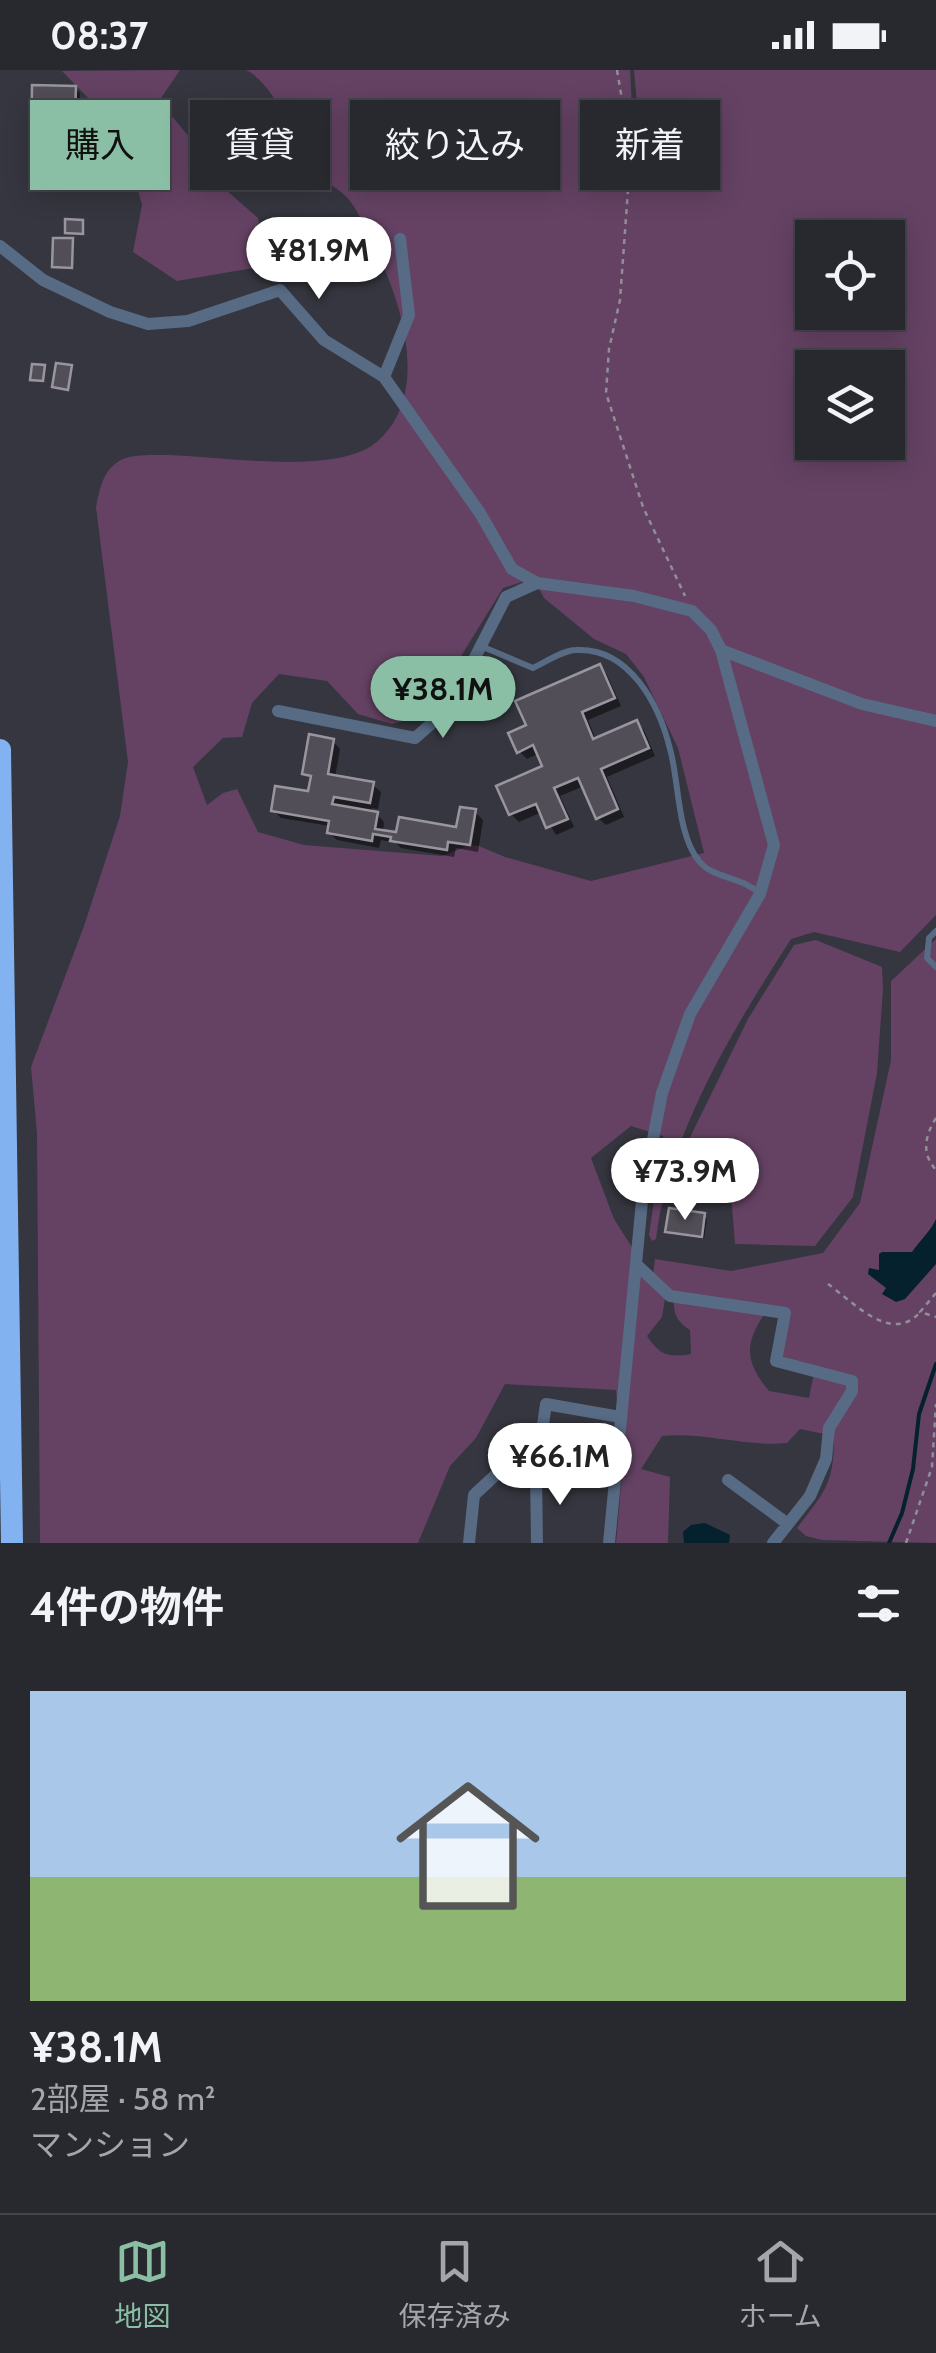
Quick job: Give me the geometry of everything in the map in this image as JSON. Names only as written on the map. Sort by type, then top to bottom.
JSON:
[{"type":"highway","points":[[0,750],[12,1543]]},
{"type":"highway","points":[[0,851],[1,822]]},
{"type":"street","points":[[384,378],[409,315],[400,240]]},
{"type":"street","points":[[0,246],[43,280],[110,312],[148,324],[188,321],[280,290],[324,340],[384,378],[480,513],[512,569],[536,583],[634,596],[692,612],[711,630],[721,650],[774,845],[760,894],[690,1014],[668,1077],[643,1192],[608,1543]]},
{"type":"street","points":[[278,711],[415,738],[449,708],[506,596],[536,583]]},
{"type":"street","points":[[721,650],[862,704],[936,721]]},
{"type":"street","points":[[636,1264],[670,1296],[785,1313],[776,1361],[852,1382],[852,1392],[830,1428],[826,1459],[810,1496],[773,1543]]},
{"type":"street","points":[[537,1543],[536,1473],[546,1404],[620,1416]]},
{"type":"street","points":[[469,1543],[474,1495],[502,1469],[536,1473]]},
{"type":"street","points":[[728,1480],[788,1524]]},
{"type":"lane","points":[[481,646],[534,668],[573,649],[621,661],[630,668],[655,710],[670,748],[679,812],[697,860],[713,872],[748,882],[760,894]]},
{"type":"lane","points":[[936,932],[930,938],[927,958],[936,967]]},
{"type":"path","points":[[618,70],[627,130],[628,190],[620,300],[609,349],[606,393],[643,507],[692,612]]},
{"type":"path","points":[[936,1118],[924,1147],[927,1160],[936,1170]]},
{"type":"path","points":[[828,1284],[885,1324],[904,1324],[936,1294]]},
{"type":"path","points":[[920,1312],[936,1317]]},
{"type":"path","points":[[906,1543],[932,1467],[936,1404]]},
{"type":"shaded area","points":[[180,70],[160,100],[90,100],[62,71]]},
{"type":"shaded area","points":[[246,70],[630,70],[632,100],[580,100],[580,190],[720,190],[720,100],[637,100],[634,70],[936,70],[936,915],[900,952],[814,932],[791,939],[727,1045],[689,1121],[663,1199],[656,1239],[652,1241],[649,1235],[663,1136],[631,1126],[591,1158],[614,1219],[665,1299],[662,1317],[647,1336],[665,1354],[691,1354],[690,1330],[676,1316],[674,1297],[653,1275],[655,1259],[731,1271],[823,1253],[860,1203],[891,1060],[891,981],[936,939],[936,1543],[822,1540],[806,1536],[797,1528],[830,1477],[834,1436],[800,1429],[787,1443],[662,1436],[641,1469],[670,1477],[668,1543],[616,1543],[623,1464],[616,1390],[505,1384],[476,1438],[450,1466],[418,1543],[40,1543],[37,1133],[31,1067],[120,816],[128,762],[96,507],[101,487],[113,465],[135,456],[276,462],[336,458],[360,452],[379,440],[396,419],[405,394],[405,339],[390,283],[358,213],[330,184],[330,100],[274,100]],"holes":[[[534,578],[544,598],[594,639],[626,654],[644,677],[678,748],[704,853],[591,881],[479,846],[470,845],[442,856],[304,845],[258,832],[237,789],[223,793],[207,805],[193,767],[223,738],[242,737],[252,703],[279,674],[327,681],[358,714],[392,724],[417,717],[450,674],[503,588]],[[682,1296],[788,1308],[782,1356],[815,1368],[809,1398],[769,1391],[755,1370],[751,1342],[767,1310]]]},
{"type":"shaded area","points":[[170,114],[190,138],[190,190],[226,190],[258,218],[263,237],[253,268],[177,281],[133,252],[142,205],[138,190],[170,190]]},
{"type":"shaded area","points":[[816,940],[882,967],[877,1073],[853,1197],[815,1246],[735,1244],[731,1194],[671,1187],[675,1168],[748,1019],[794,945]]},
{"type":"water","points":[[936,1219],[936,1264],[905,1299],[896,1302],[882,1294],[886,1288],[868,1274],[869,1268],[879,1270],[879,1254],[912,1252]]},
{"type":"water","points":[[705,1523],[730,1535],[729,1543],[684,1543],[683,1532],[691,1525]]},
{"type":"building","points":[[32,85],[76,86],[76,100],[32,100]]},
{"type":"building","points":[[65,219],[83,220],[83,234],[65,233]]},
{"type":"building","points":[[53,238],[73,238],[72,268],[52,267]]},
{"type":"building","points":[[56,363],[72,365],[68,390],[52,387]]},
{"type":"building","points":[[32,364],[45,365],[43,381],[30,380]]},
{"type":"building","points":[[600,664],[615,698],[582,712],[593,739],[637,720],[649,748],[601,769],[618,809],[596,819],[578,778],[554,788],[568,819],[546,828],[536,804],[509,815],[496,786],[542,766],[533,745],[517,753],[508,733],[526,725],[515,701]]},
{"type":"building","points":[[309,734],[334,739],[328,774],[374,782],[370,803],[334,797],[332,804],[378,812],[375,829],[396,832],[399,817],[456,827],[460,807],[476,809],[470,845],[448,842],[447,850],[390,841],[391,837],[373,834],[372,841],[327,833],[329,821],[271,811],[275,786],[308,791],[311,776],[302,774]]},
{"type":"building","points":[[669,1208],[705,1213],[702,1237],[665,1232]]},
{"type":"waterway","points":[[889,1543],[902,1513],[913,1469],[919,1414],[936,1364]]}]
